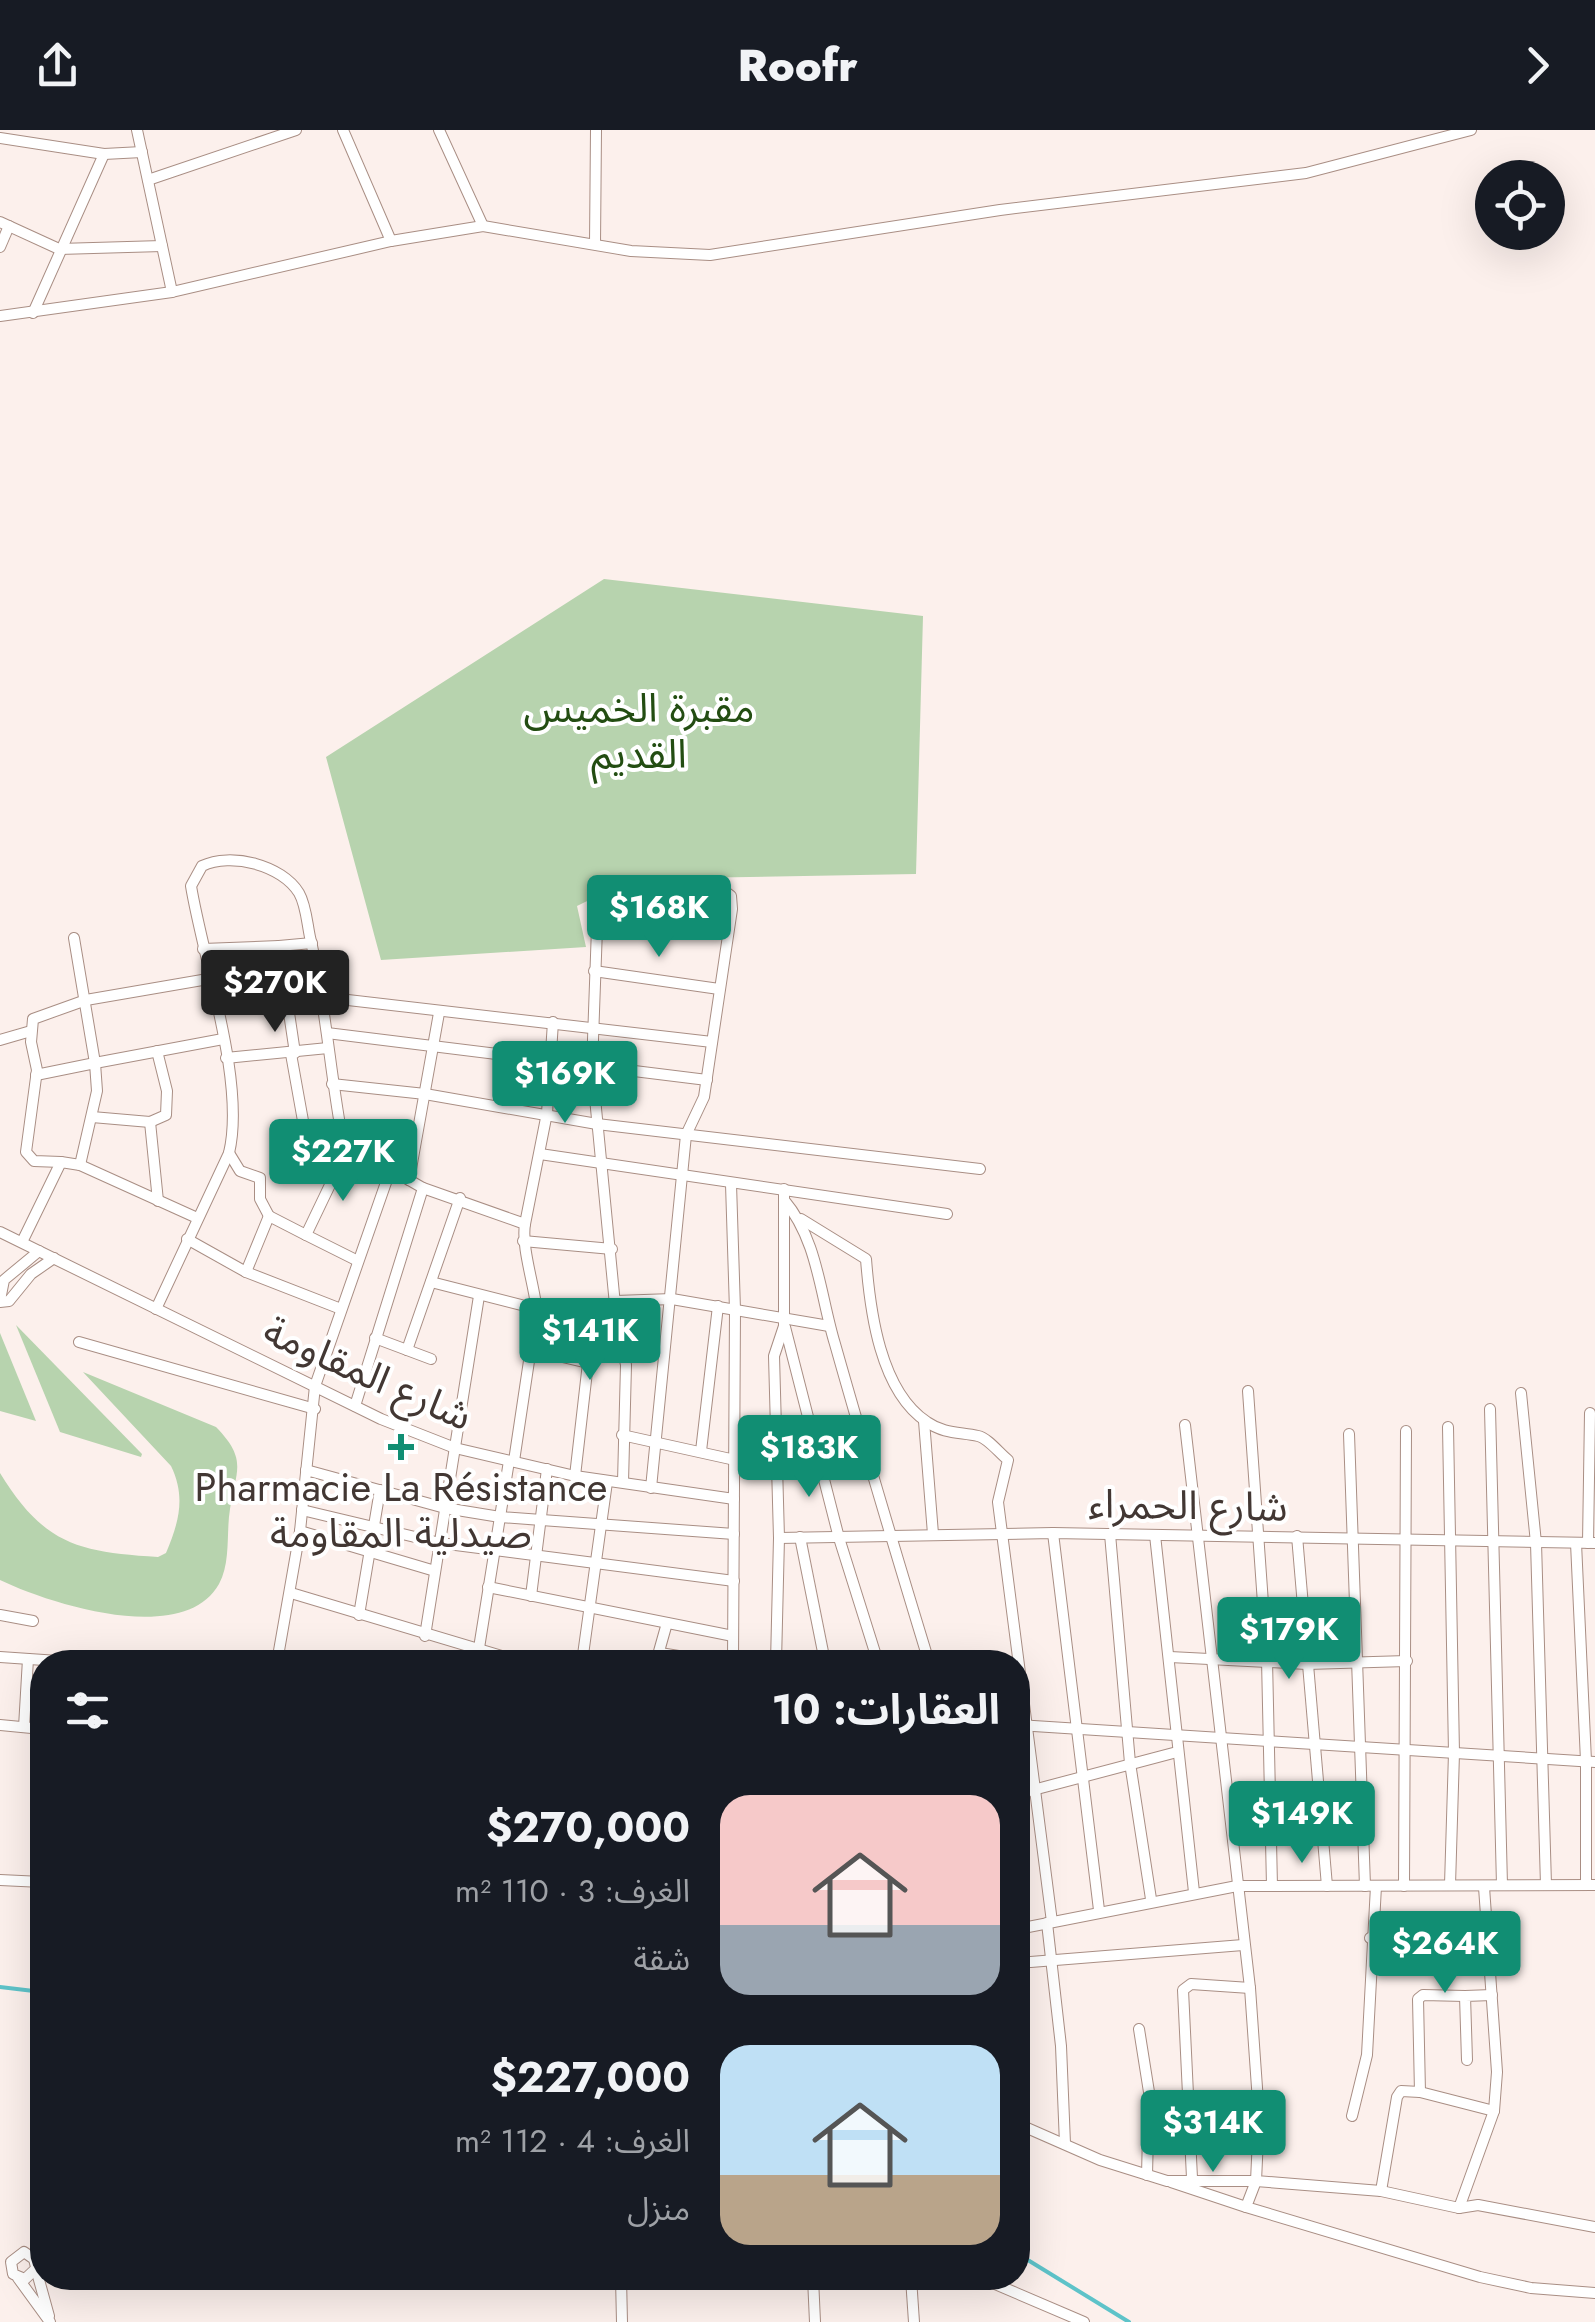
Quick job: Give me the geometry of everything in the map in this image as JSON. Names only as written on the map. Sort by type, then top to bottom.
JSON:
[{"type":"street","points":[[137,130],[172,292]]},
{"type":"street","points":[[148,180],[296,130]]},
{"type":"street","points":[[343,130],[391,241]]},
{"type":"street","points":[[439,130],[483,226]]},
{"type":"street","points":[[595,244],[596,130]]},
{"type":"street","points":[[0,316],[172,292],[391,241],[483,226],[666,255],[723,253],[1000,210],[1306,174],[1471,130]]},
{"type":"street","points":[[0,138],[104,154],[142,152]]},
{"type":"street","points":[[32,313],[104,154]]},
{"type":"street","points":[[0,247],[4,224],[58,249],[162,246]]},
{"type":"street","points":[[156,1309],[228,1152],[233,1128],[223,1039],[208,980],[192,880],[202,866],[218,860],[270,869],[288,878],[302,898],[322,996],[332,1084],[347,1142],[306,1235]]},
{"type":"street","points":[[623,1482],[626,1366],[592,1067],[597,928],[608,909],[662,894],[722,889],[733,902],[707,1080],[700,1111],[686,1135],[651,1488]]},
{"type":"street","points":[[74,938],[97,1091],[80,1165]]},
{"type":"street","points":[[203,949],[312,943]]},
{"type":"street","points":[[278,946],[305,1132],[319,1140],[347,1142],[373,1150],[390,1171],[423,1188],[526,1224]]},
{"type":"street","points":[[594,971],[719,989]]},
{"type":"street","points":[[195,1217],[80,1165],[27,1156],[36,1075],[32,1031],[38,1015],[86,1000],[208,980]]},
{"type":"street","points":[[322,996],[439,1013],[592,1026],[712,1042]]},
{"type":"street","points":[[408,1180],[439,1013]]},
{"type":"street","points":[[479,1648],[491,1550],[512,1461],[529,1361],[537,1351],[537,1309],[522,1241],[547,1113],[552,1022]]},
{"type":"street","points":[[0,1040],[32,1031]]},
{"type":"street","points":[[327,1033],[707,1080]]},
{"type":"street","points":[[36,1075],[223,1039]]},
{"type":"street","points":[[226,1058],[328,1048]]},
{"type":"street","points":[[92,1118],[150,1122],[161,1119],[168,1110],[157,1052]]},
{"type":"street","points":[[332,1084],[425,1094],[597,1124],[980,1169]]},
{"type":"street","points":[[150,1122],[158,1200]]},
{"type":"street","points":[[228,1152],[240,1171],[260,1178],[260,1199],[269,1216],[356,1260]]},
{"type":"street","points":[[540,1154],[784,1194],[947,1214]]},
{"type":"street","points":[[22,1242],[61,1162]]},
{"type":"street","points":[[280,1650],[300,1531],[316,1409],[315,1386],[390,1171]]},
{"type":"street","points":[[731,1184],[736,1460],[733,1650]]},
{"type":"street","points":[[355,1406],[423,1188]]},
{"type":"street","points":[[784,1194],[801,1220],[925,1650]]},
{"type":"street","points":[[784,1194],[784,1321],[839,1538],[874,1650]]},
{"type":"street","points":[[407,1350],[460,1198]]},
{"type":"street","points":[[246,1272],[269,1216]]},
{"type":"street","points":[[801,1220],[866,1259],[868,1292],[887,1364],[900,1394],[924,1421],[948,1433],[980,1436],[1008,1460],[998,1502],[1015,1650]]},
{"type":"street","name":"شارع المقاومة","points":[[0,1232],[355,1406],[456,1448],[607,1482],[734,1499]]},
{"type":"street","points":[[187,1239],[246,1272],[341,1309]]},
{"type":"street","points":[[522,1241],[612,1249]]},
{"type":"street","points":[[39,1251],[4,1280],[0,1301],[9,1301],[31,1274],[54,1258]]},
{"type":"street","points":[[432,1282],[537,1309]]},
{"type":"street","points":[[425,1636],[479,1296]]},
{"type":"street","points":[[616,1301],[672,1299],[830,1326]]},
{"type":"street","points":[[702,1451],[718,1306]]},
{"type":"street","points":[[776,1650],[779,1538],[774,1356],[784,1321]]},
{"type":"street","points":[[575,1476],[588,1363],[621,1331]]},
{"type":"street","points":[[376,1338],[432,1360]]},
{"type":"street","points":[[79,1342],[316,1409]]},
{"type":"street","points":[[537,1351],[588,1363]]},
{"type":"street","points":[[1248,1391],[1267,1660],[1272,1886]]},
{"type":"street","points":[[1520,1393],[1536,1542],[1546,1885]]},
{"type":"street","points":[[1490,1409],[1490,1540],[1502,1885]]},
{"type":"street","points":[[1030,1924],[1237,1886],[1590,1885],[1586,1543],[1590,1412]]},
{"type":"street","points":[[924,1421],[933,1534]]},
{"type":"street","points":[[1185,1425],[1250,1988],[1259,2116],[1256,2181],[1246,2207]]},
{"type":"street","points":[[1448,1427],[1454,1753],[1450,1886]]},
{"type":"street","points":[[1404,1886],[1408,1747],[1406,1431]]},
{"type":"street","points":[[1349,1434],[1355,1662],[1364,1745],[1370,1886],[1366,2055],[1352,2116]]},
{"type":"street","points":[[622,1435],[736,1460]]},
{"type":"street","points":[[531,1596],[547,1469]]},
{"type":"street","points":[[306,1470],[446,1508],[541,1520],[734,1534]]},
{"type":"street","points":[[584,1650],[607,1482]]},
{"type":"street","points":[[359,1615],[380,1490]]},
{"type":"street","points":[[302,1510],[440,1542],[734,1581]]},
{"type":"street","points":[[300,1531],[435,1571]]},
{"type":"street","points":[[1053,1533],[1100,1910]]},
{"type":"street","name":"شارع الحمراء","points":[[779,1538],[1053,1533],[1586,1543]]},
{"type":"street","points":[[1110,1534],[1130,1763],[1151,1899]]},
{"type":"street","points":[[1155,1535],[1194,1892]]},
{"type":"street","points":[[1297,1536],[1327,1886]]},
{"type":"street","points":[[800,1537],[823,1650]]},
{"type":"street","points":[[488,1587],[733,1636]]},
{"type":"street","points":[[291,1592],[425,1636],[485,1650]]},
{"type":"street","points":[[0,1614],[34,1620]]},
{"type":"street","points":[[660,1650],[668,1623]]},
{"type":"street","points":[[1170,1657],[1307,1664],[1407,1661]]},
{"type":"street","points":[[0,1658],[28,1660],[24,1727]]},
{"type":"street","points":[[0,1724],[30,1728]]},
{"type":"street","points":[[1030,1725],[1590,1761]]},
{"type":"street","points":[[1030,1791],[1177,1752]]},
{"type":"street","points":[[1030,1762],[1049,1922],[1065,2144]]},
{"type":"street","points":[[0,1880],[30,1881]]},
{"type":"street","points":[[1458,2208],[1494,2111],[1497,2072],[1484,1887]]},
{"type":"street","points":[[1370,1938],[1488,1953]]},
{"type":"street","points":[[1030,1962],[1243,1945]]},
{"type":"street","points":[[1192,2178],[1183,1990],[1191,1984],[1250,1988]]},
{"type":"street","points":[[1420,2092],[1418,1999],[1423,1995],[1492,1995]]},
{"type":"street","points":[[1465,1996],[1467,2060]]},
{"type":"street","points":[[1139,2030],[1149,2092],[1147,2175]]},
{"type":"street","points":[[1381,2191],[1398,2093],[1420,2092],[1494,2111]]},
{"type":"street","points":[[1030,2129],[1147,2175],[1480,2277],[1531,2288],[1595,2293]]},
{"type":"street","points":[[1168,2181],[1256,2181],[1381,2191],[1458,2208],[1478,2206],[1595,2227]]},
{"type":"street","points":[[0,2263],[30,2257]]},
{"type":"street","points":[[12,2258],[9,2273],[50,2322]]},
{"type":"street","points":[[43,2290],[50,2322]]},
{"type":"street","points":[[621,2290],[622,2322]]},
{"type":"street","points":[[814,2290],[815,2322]]},
{"type":"street","points":[[912,2290],[914,2322]]},
{"type":"street","points":[[1010,2290],[1084,2322]]},
{"type":"street","points":[[1056,2309],[1058,2322]]},
{"type":"green space","name":"مقبرة الخميس القديم","points":[[604,579],[923,616],[916,874],[632,879],[577,906],[586,947],[381,960],[326,757]]},
{"type":"green space","points":[[16,1325],[142,1454],[141,1457],[60,1432]]},
{"type":"green space","points":[[0,1333],[36,1421],[0,1411]]},
{"type":"green space","points":[[83,1372],[216,1427],[233,1448],[237,1475],[225,1566],[219,1584],[202,1603],[177,1613],[148,1617],[115,1615],[50,1600],[0,1580],[0,1473],[32,1516],[66,1540],[106,1552],[158,1557],[166,1553],[171,1542],[179,1499],[171,1466]]},
{"type":"waterway","points":[[0,1987],[30,1991]]},
{"type":"waterway","points":[[1030,2261],[1129,2322]]},
{"type":"place","name":"Pharmacie La Résistance صيدلية المقاومة","points":[[401,1447]]}]
